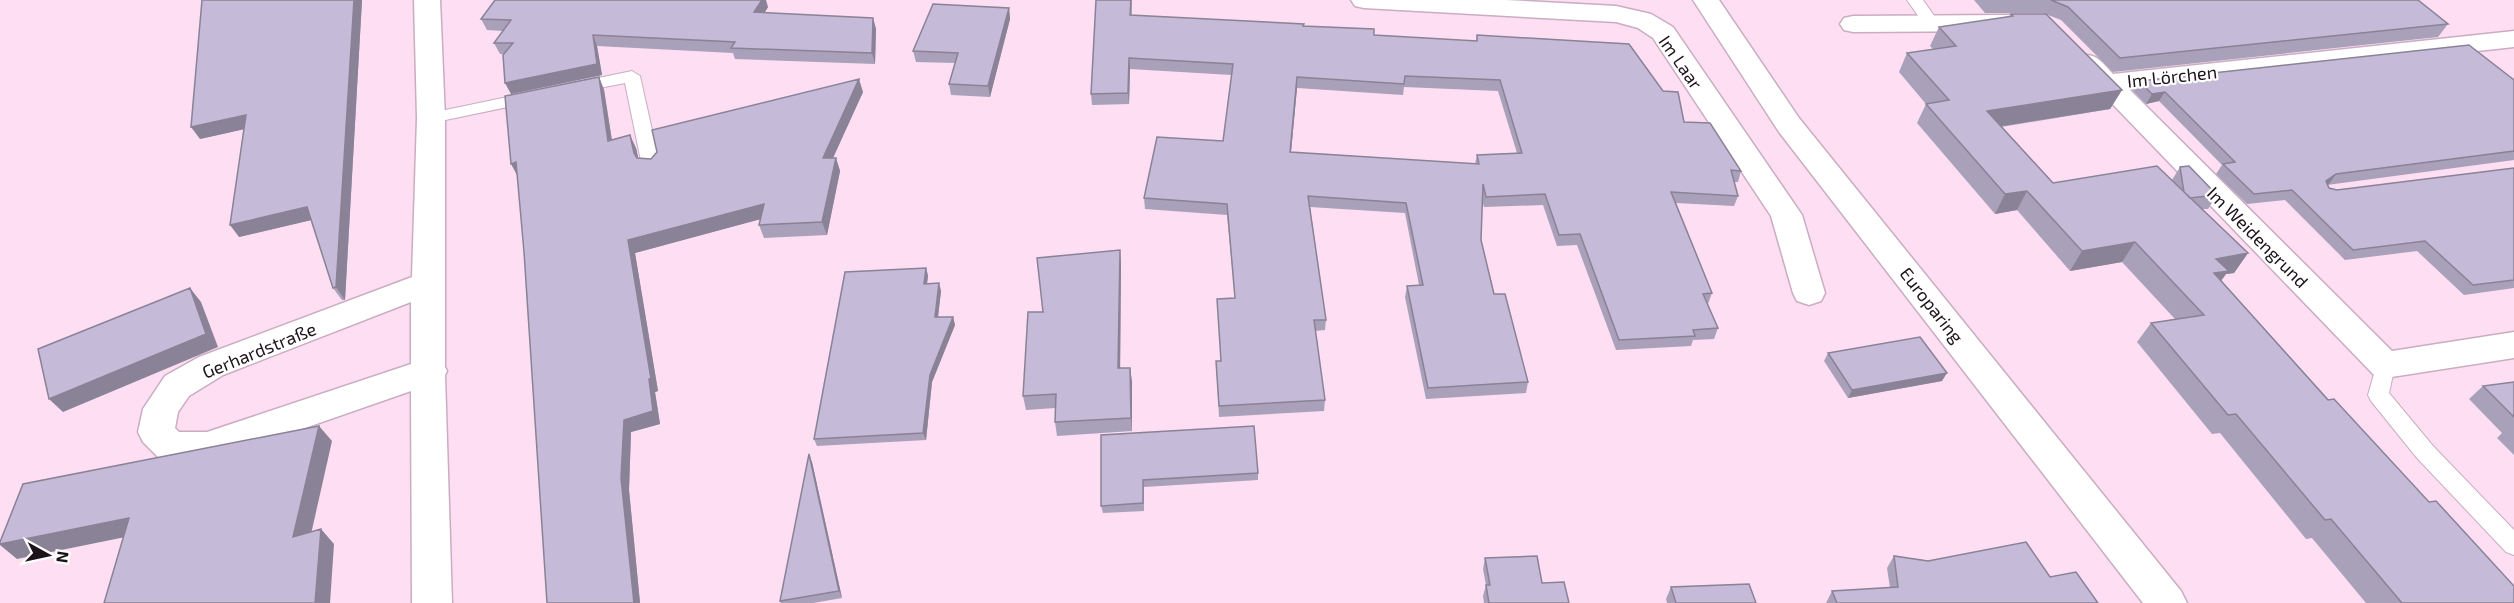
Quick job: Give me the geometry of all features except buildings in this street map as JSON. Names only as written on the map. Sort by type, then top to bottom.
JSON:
[{"type":"street","points":[[427,0],[431,118],[428,283],[432,603]]},
{"type":"street","name":"Im Laar","points":[[1364,0],[1616,14],[1637,17],[1655,26],[1663,33],[1786,215],[1809,293]]},
{"type":"street","name":"Europaring","points":[[1706,0],[1789,124],[2168,603]]},
{"type":"street","points":[[1853,24],[2033,22]]},
{"type":"street","points":[[2501,40],[2514,62]]},
{"type":"street","name":"Im Lörchen","points":[[2067,43],[2107,83],[2501,40]]},
{"type":"street","name":"Im Weidengrund","points":[[2107,83],[2385,365]]},
{"type":"street","name":"Gerhardstraße","points":[[428,283],[211,366],[177,386],[161,409],[156,432],[171,447],[207,447],[430,371]]},
{"type":"street","points":[[2385,365],[2514,345]]},
{"type":"lane","points":[[1915,0],[1932,24]]},
{"type":"lane","points":[[431,118],[632,76],[651,166]]},
{"type":"lane","points":[[2385,365],[2378,395],[2425,452],[2514,545]]}]
